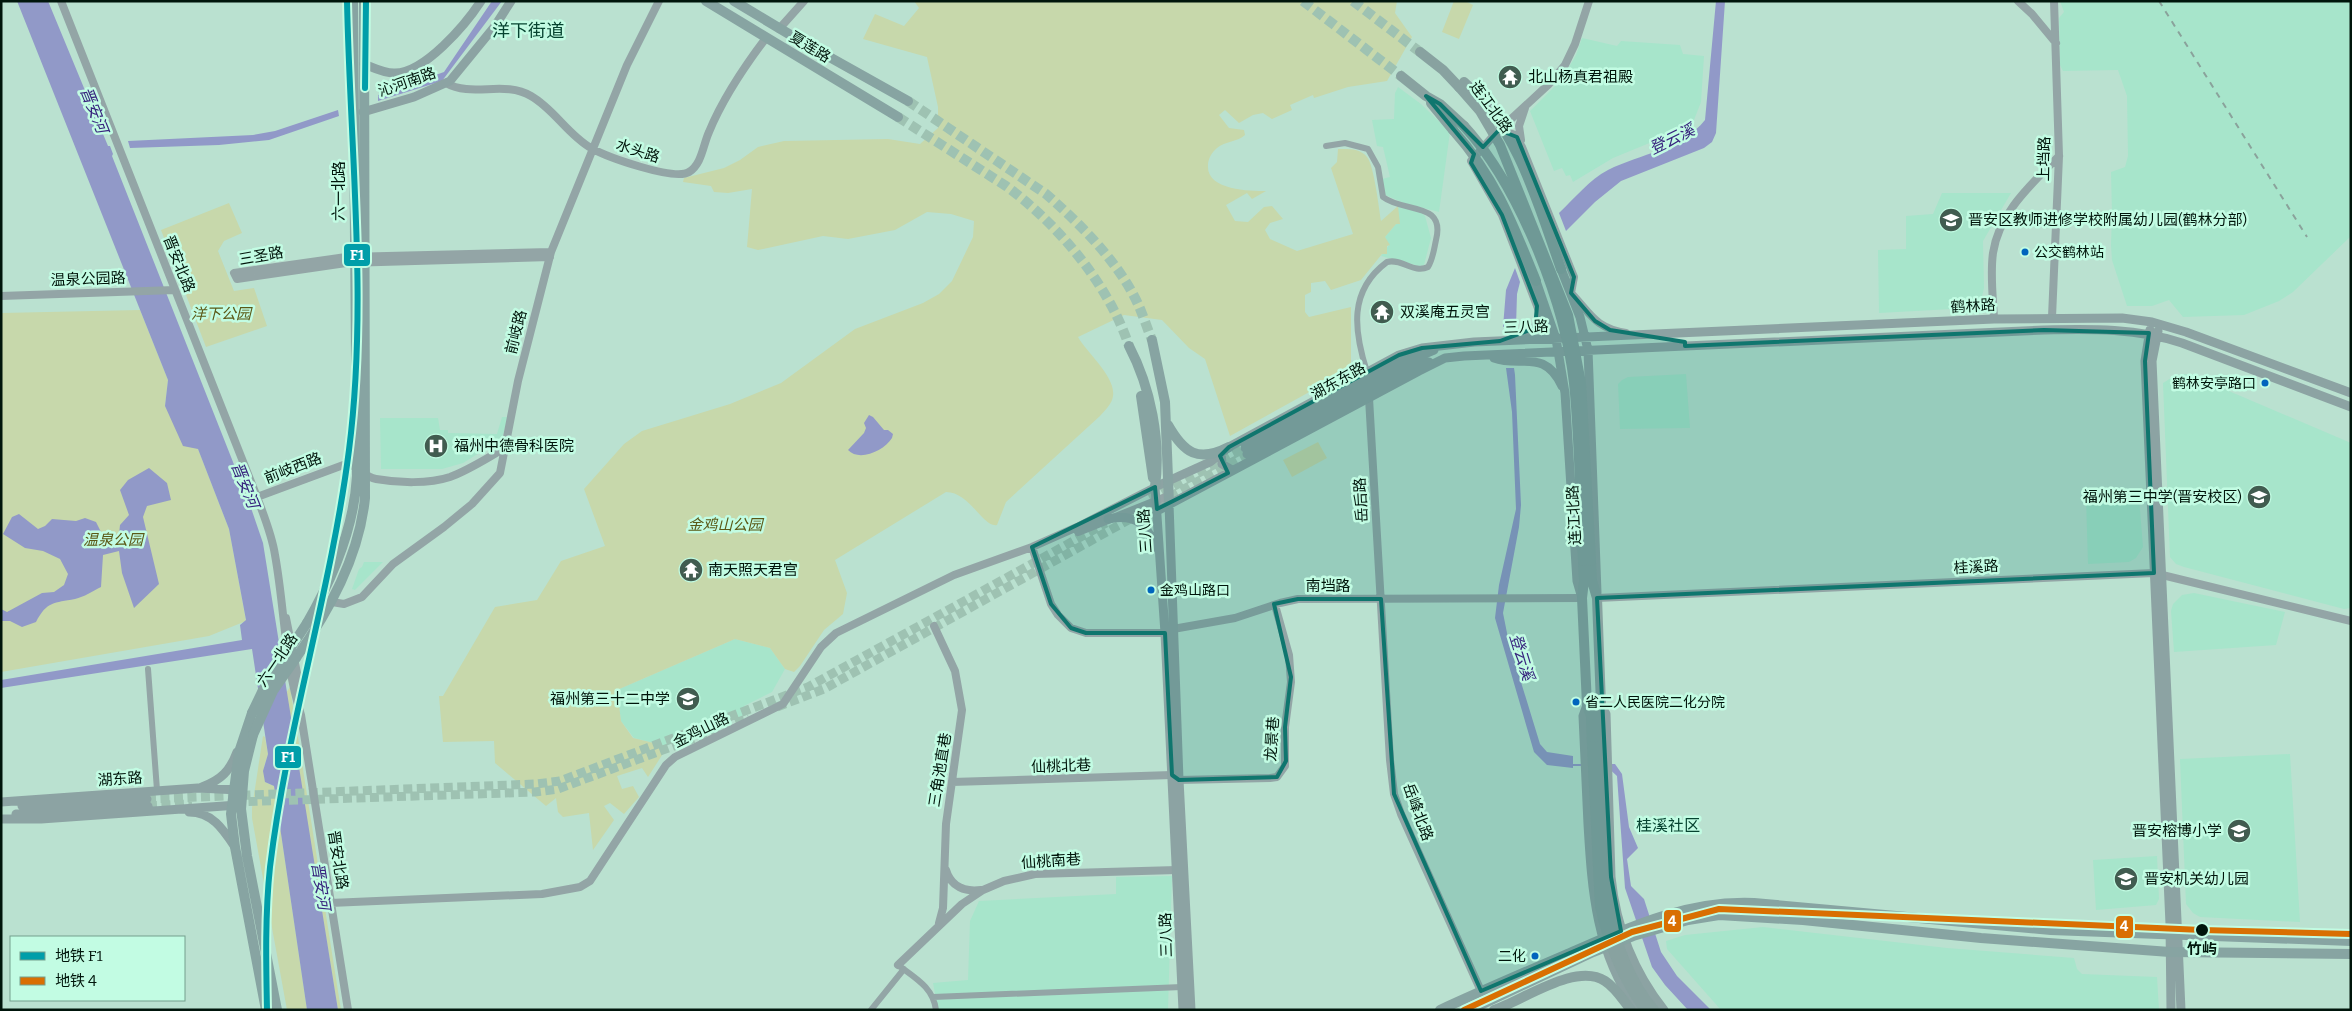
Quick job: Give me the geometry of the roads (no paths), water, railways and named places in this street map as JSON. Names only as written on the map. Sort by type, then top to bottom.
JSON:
[{"type":"highway","points":[[1420,52],[1488,108],[1510,140],[1525,173],[1561,269]]},
{"type":"highway","name":"连江北路","points":[[1401,76],[1426,96],[1440,104],[1464,126],[1486,152],[1514,200],[1554,297],[1566,336],[1574,384],[1587,561],[1597,598],[1601,705],[1598,716],[1596,746],[1598,888],[1600,906],[1604,926],[1618,964],[1645,1010]]},
{"type":"highway","name":"连江北路","points":[[1461,85],[1480,111],[1500,145],[1568,314],[1581,383],[1587,561],[1582,598],[1587,705],[1591,716],[1596,746],[1606,887],[1610,914],[1625,961],[1641,992],[1654,1010]]},
{"type":"highway","points":[[1426,96],[1472,151],[1497,189],[1536,281]]},
{"type":"highway","points":[[1494,1010],[1509,1005],[1568,977],[1587,975],[1600,978],[1608,983],[1631,1010]]},
{"type":"main road","name":"六一北路","points":[[266,1010],[235,847],[237,790],[252,712],[263,690],[307,623],[323,594],[342,545],[353,506],[358,467],[354,260],[353,1]]},
{"type":"main road","name":"六一北路","points":[[248,734],[273,691],[319,626],[332,602],[360,528],[365,504],[367,476],[363,112],[364,1]]},
{"type":"main road","name":"沁河南路","points":[[364,64],[391,73],[409,70],[451,39],[466,24],[481,1]]},
{"type":"main road","name":"沁河南路","points":[[363,112],[414,97],[446,83],[488,35],[511,1]]},
{"type":"main road","name":"夏莲路","points":[[706,1],[898,117]]},
{"type":"main road","name":"夏莲路","points":[[734,1],[779,29],[908,101]]},
{"type":"main road","points":[[1561,269],[1571,293],[1588,350],[1598,580],[1597,598]]},
{"type":"main road","points":[[1536,281],[1559,352],[1564,393],[1577,581],[1582,598]]},
{"type":"main road","points":[[1537,324],[1542,317],[1543,307],[1540,291]]},
{"type":"main road","name":"鹤林路","points":[[1585,338],[1994,319],[2052,317],[2122,318],[2156,323],[2233,348],[2351,393]]},
{"type":"main road","points":[[2156,323],[2153,334],[2152,361],[2158,574],[2174,936],[2171,1010]]},
{"type":"main road","name":"三八路","points":[[1191,1010],[1176,778],[1169,631],[1168,500],[1232,470],[1445,358],[2044,330],[2120,330],[2153,334]]},
{"type":"main road","points":[[2153,334],[2351,407]]},
{"type":"main road","name":"三八路","points":[[1169,631],[1160,554],[1155,487],[1210,462],[1225,450],[1411,350],[1500,341],[1585,338]]},
{"type":"main road","points":[[1152,340],[1160,374],[1166,422],[1168,482],[1168,500],[1157,511]]},
{"type":"main road","name":"湖东东路","points":[[1445,358],[1401,371],[1246,451],[1389,368],[1448,345]]},
{"type":"main road","points":[[1130,346],[1141,372],[1152,418],[1158,465],[1155,487]]},
{"type":"main road","points":[[1484,355],[1500,360],[1531,360],[1539,362],[1552,372],[1564,393]]},
{"type":"main road","points":[[1166,422],[1180,444],[1195,454],[1212,454],[1225,450],[1222,464],[1232,470]]},
{"type":"main road","points":[[1108,519],[1128,518],[1142,524],[1151,534],[1160,554]]},
{"type":"main road","points":[[1587,705],[1583,716],[1594,907],[1604,943],[1618,978],[1637,1010]]},
{"type":"main road","points":[[1601,705],[1606,714],[1611,877],[1623,935],[1646,983],[1664,1010]]},
{"type":"main road","points":[[198,788],[214,782],[226,773],[248,734]]},
{"type":"main road","name":"三八路","points":[[1176,778],[1177,870],[1183,1010]]},
{"type":"main road","name":"湖东路","points":[[1,802],[157,790],[198,788],[237,790]]},
{"type":"main road","points":[[1,807],[147,802],[1,817]]},
{"type":"main road","name":"六一北路","points":[[236,805],[277,1010]]},
{"type":"main road","points":[[163,812],[187,808],[236,805]]},
{"type":"main road","points":[[1,817],[41,819],[195,812],[208,816],[220,826],[235,847]]},
{"type":"main road","points":[[1440,1010],[1481,991],[1604,943],[1676,911],[1706,905],[1737,903],[2051,930],[2351,941]]},
{"type":"main road","points":[[1623,935],[1711,916],[1734,916],[2173,952],[2351,954]]},
{"type":"main road","points":[[1470,1010],[1604,943]]},
{"type":"main road","points":[[2173,952],[2180,1010]]},
{"type":"street","name":"晋安北路","points":[[61,1],[257,497],[274,548],[291,678],[301,715],[348,1010]]},
{"type":"street","name":"前岐路","points":[[332,602],[348,604],[362,597],[393,564],[472,504],[498,477],[518,381],[550,254],[631,54],[659,1]]},
{"type":"street","points":[[779,29],[804,1]]},
{"type":"street","points":[[1500,341],[1525,334],[1537,324],[1539,311],[1502,215],[1472,163],[1473,158],[1499,130],[1554,79],[1568,60],[1589,1]]},
{"type":"street","points":[[2018,1],[2032,14],[2056,44]]},
{"type":"street","name":"上垱路","points":[[2052,317],[2059,156],[2054,1]]},
{"type":"street","name":"水头路","points":[[446,83],[458,89],[503,88],[521,90],[538,101],[592,148],[667,174],[680,175],[690,172],[697,164],[710,129],[730,91],[766,38]]},
{"type":"street","points":[[1522,147],[1518,126],[1526,106]]},
{"type":"street","points":[[1499,130],[1515,135],[1522,147],[1574,277],[1571,293],[1595,321],[1604,327],[1645,336]]},
{"type":"street","points":[[1326,146],[1345,143],[1368,149],[1378,167],[1383,197],[1393,202],[1428,212],[1436,223],[1437,237],[1428,266],[1420,269],[1396,261],[1387,262],[1363,288],[1359,300],[1357,323],[1360,347],[1367,372]]},
{"type":"street","points":[[1994,319],[1992,259],[1998,234],[2006,216],[2016,202],[2059,156]]},
{"type":"street","name":"三圣路","points":[[354,260],[237,279],[234,273],[354,260],[366,259],[550,254]]},
{"type":"street","name":"温泉公园路","points":[[1,296],[175,290]]},
{"type":"street","name":"岳后路","points":[[1369,398],[1381,599]]},
{"type":"street","points":[[358,467],[367,476],[384,480],[443,479],[457,474],[505,448]]},
{"type":"street","name":"前岐西路","points":[[257,497],[336,466],[346,464],[358,467]]},
{"type":"street","points":[[1032,547],[1077,527],[1155,487]]},
{"type":"street","points":[[1032,547],[1048,545],[1108,519],[1156,501],[1168,500]]},
{"type":"street","name":"南垱路","points":[[1032,547],[1051,604],[1061,619],[1071,628],[1086,633],[1169,631],[1227,620],[1298,599],[1582,598]]},
{"type":"street","name":"金鸡山路","points":[[330,902],[542,894],[584,886],[590,881],[666,765],[675,757],[783,704],[819,650],[832,636],[947,578],[1032,547]]},
{"type":"street","name":"桂溪路","points":[[1597,598],[2158,574],[2351,621]]},
{"type":"street","name":"岳峰北路","points":[[1381,599],[1390,760],[1396,799],[1400,814],[1481,991]]},
{"type":"street","name":"龙景巷","points":[[1176,778],[1270,778],[1277,776],[1283,770],[1286,761],[1285,727],[1291,688],[1291,669],[1275,605]]},
{"type":"street","name":"三角池直巷","points":[[934,626],[952,663],[961,696],[962,718],[946,824],[942,908],[939,925]]},
{"type":"street","points":[[148,669],[157,790]]},
{"type":"street","name":"仙桃北巷","points":[[952,782],[1176,778]]},
{"type":"street","points":[[944,864],[951,881],[957,886],[972,890],[984,890]]},
{"type":"street","name":"仙桃南巷","points":[[901,967],[939,925],[962,904],[984,890],[1004,881],[1035,874],[1177,870]]},
{"type":"street","points":[[871,1010],[901,967],[928,989],[933,997],[936,1010]]},
{"type":"street","points":[[933,997],[1182,986]]},
{"type":"water","points":[[17,1],[48,1],[108,146],[110,146],[112,156],[250,505],[263,543],[338,1010],[307,1010],[274,786],[265,782],[263,771],[268,754],[252,649],[1,688],[1,680],[242,640],[240,625],[246,620],[229,529],[198,449],[183,446],[165,406],[168,380]]},
{"type":"water","points":[[492,1],[502,1],[442,81],[378,101],[378,95],[444,72]]},
{"type":"water","points":[[1716,1],[1725,1],[1716,133],[1712,142],[1704,148],[1621,181],[1595,202],[1566,231],[1559,213],[1595,179],[1620,164],[1660,150],[1685,138],[1705,120]]},
{"type":"water","points":[[338,110],[339,116],[269,140],[219,145],[130,148],[128,141],[253,135],[275,131]]},
{"type":"water","points":[[1515,268],[1520,282],[1517,294],[1516,327],[1503,327],[1506,290]]},
{"type":"water","points":[[1506,368],[1514,368],[1515,375],[1521,505],[1519,527],[1503,613],[1509,643],[1540,744],[1547,752],[1573,756],[1573,768],[1547,765],[1534,752],[1495,618],[1499,585],[1516,509],[1512,412]]},
{"type":"water","points":[[869,415],[884,430],[888,430],[893,434],[892,438],[877,451],[858,455],[848,450],[864,433],[866,428],[864,423]]},
{"type":"water","points":[[149,468],[167,483],[171,500],[147,506],[143,517],[159,584],[134,608],[122,573],[119,551],[103,555],[101,587],[78,598],[52,604],[44,610],[36,622],[22,627],[10,621],[1,621],[1,609],[7,612],[42,593],[54,592],[64,585],[68,574],[60,559],[43,551],[25,548],[3,534],[12,517],[19,514],[38,529],[45,526],[52,519],[76,521],[85,518],[96,522],[104,538],[119,534],[120,525],[129,515],[120,490],[128,480]]},
{"type":"water","points":[[1604,764],[1615,764],[1622,774],[1629,827],[1638,848],[1627,859],[1631,886],[1644,899],[1661,952],[1677,976],[1711,1010],[1688,1010],[1665,985],[1652,967],[1625,888],[1617,776]]},
{"type":"waterway","name":"登云溪","points":[[1573,765],[1583,765]]},
{"type":"tunnel","points":[[1303,1],[1401,76]]},
{"type":"tunnel","points":[[1353,1],[1420,52]]},
{"type":"tunnel","points":[[908,101],[1046,194],[1072,218],[1109,258],[1130,288],[1152,340]]},
{"type":"tunnel","points":[[898,117],[1006,186],[1044,218],[1080,257],[1095,279],[1109,301],[1129,346]]},
{"type":"tunnel","points":[[1150,499],[1245,448]]},
{"type":"tunnel","points":[[777,707],[824,689],[1247,454]]},
{"type":"tunnel","points":[[147,799],[536,784],[560,781],[808,687],[1106,523]]},
{"type":"tunnel","points":[[235,802],[535,792],[558,789],[749,718]]},
{"type":"tunnel","points":[[148,806],[192,804]]},
{"type":"railway","points":[[2159,1],[2307,237]]},
{"type":"metro line","name":"F1","points":[[267,1010],[266,956],[270,867],[287,762],[321,607],[341,503],[349,450],[354,394],[358,282],[347,1]]},
{"type":"metro line","name":"F1","points":[[365,88],[366,1]]},
{"type":"metro line","name":"4","points":[[1464,1010],[1632,932],[1719,909],[2202,930],[2351,934]]},
{"type":"place","name":"北山杨真君祖殿","points":[[1510,77]]},
{"type":"place","name":"晋安区教师进修学校附属幼儿园(鹤林分部)","points":[[1951,220]]},
{"type":"place","name":"公交鹤林站","points":[[2025,252]]},
{"type":"place","name":"双溪庵五灵宫","points":[[1382,312]]},
{"type":"place","name":"鹤林安亭路口","points":[[2265,383]]},
{"type":"place","name":"福州中德骨科医院","points":[[436,446]]},
{"type":"place","name":"福州第三中学(晋安校区)","points":[[2259,497]]},
{"type":"place","name":"南天照天君宫","points":[[691,570]]},
{"type":"place","name":"金鸡山路口","points":[[1151,590]]},
{"type":"place","name":"福州第三十二中学","points":[[688,699]]},
{"type":"place","name":"省二人民医院二化分院","points":[[1576,702]]},
{"type":"place","name":"晋安榕博小学","points":[[2239,831]]},
{"type":"place","name":"晋安机关幼儿园","points":[[2126,879]]},
{"type":"place","name":"竹屿","points":[[2202,930]]},
{"type":"place","name":"二化","points":[[1535,956]]},
{"type":"district","name":"洋下街道","points":[[528,31]]},
{"type":"district","name":"桂溪社区","points":[[1668,825]]},
{"type":"water label","name":"晋安河","points":[[94,110]]},
{"type":"water label","name":"晋安河","points":[[245,485]]},
{"type":"water label","name":"晋安河","points":[[321,886]]},
{"type":"park label","name":"洋下公园","points":[[221,314]]},
{"type":"park label","name":"金鸡山公园","points":[[725,525]]},
{"type":"park label","name":"温泉公园","points":[[113,540]]}]
